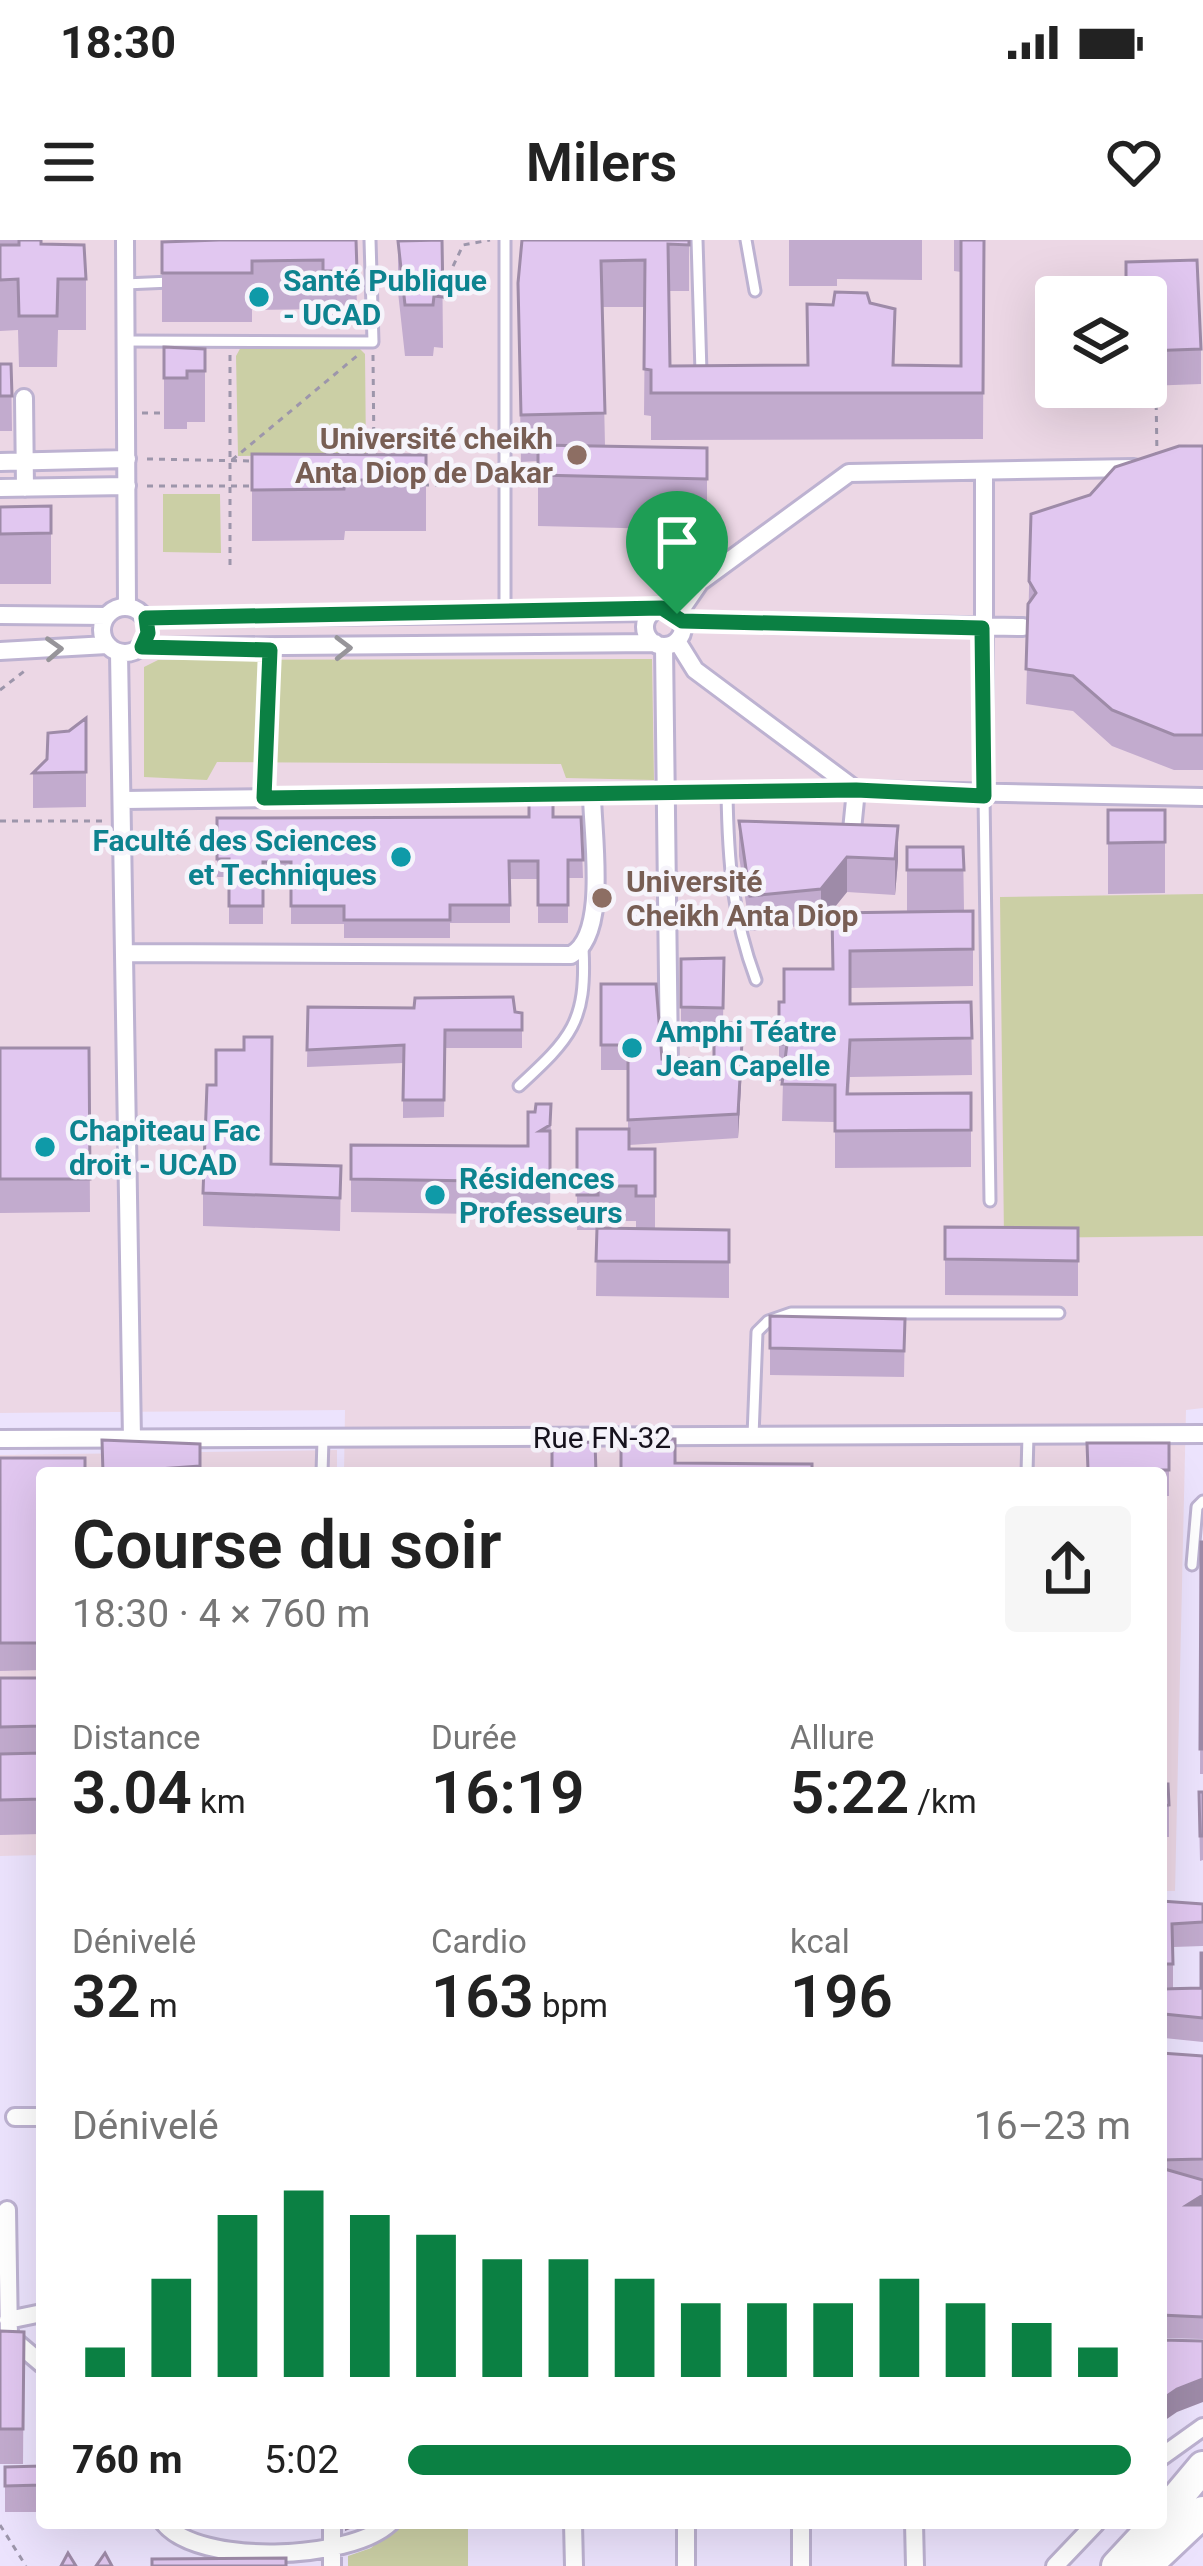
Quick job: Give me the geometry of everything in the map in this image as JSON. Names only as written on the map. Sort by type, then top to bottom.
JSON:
[{"type":"highway","points":[[1167,2511],[1203,2467]]},
{"type":"highway","points":[[1167,2514],[1203,2482]]},
{"type":"highway","points":[[1146,2566],[1203,2512]]},
{"type":"highway","points":[[1117,2566],[1152,2529]]},
{"type":"street","points":[[124,240],[127,607]]},
{"type":"street","points":[[24,398],[26,488]]},
{"type":"street","points":[[0,462],[127,459]]},
{"type":"street","points":[[669,1062],[665,643],[700,582],[848,473],[1157,468]]},
{"type":"street","points":[[984,471],[984,796]]},
{"type":"street","points":[[0,488],[127,486]]},
{"type":"street","points":[[0,615],[107,616],[127,607]]},
{"type":"street","points":[[127,607],[146,618],[668,609],[680,618],[1023,627]]},
{"type":"street","points":[[652,612],[645,628],[856,790]]},
{"type":"street","points":[[107,616],[102,631],[113,649],[124,800],[132,1439]]},
{"type":"street","points":[[142,647],[148,633],[146,618]]},
{"type":"street","points":[[0,651],[665,643]]},
{"type":"street","points":[[851,839],[856,790]]},
{"type":"street","points":[[124,800],[856,790],[1203,797]]},
{"type":"street","points":[[126,953],[544,956],[584,948],[595,918],[592,794]]},
{"type":"street","name":"Rue FN-32","points":[[0,1439],[1203,1434]]},
{"type":"street","points":[[15,2117],[36,2117]]},
{"type":"street","points":[[7,2210],[11,2340],[36,2359]]},
{"type":"street","points":[[8,2320],[36,2314]]},
{"type":"street","points":[[1167,2453],[1203,2427]]},
{"type":"street","points":[[172,2529],[198,2548],[332,2559],[382,2529]]},
{"type":"street","points":[[573,2529],[574,2566]]},
{"type":"street","points":[[686,2529],[686,2566]]},
{"type":"street","points":[[801,2529],[801,2566]]},
{"type":"street","points":[[914,2529],[915,2566]]},
{"type":"street","points":[[1055,2566],[1090,2529]]},
{"type":"lane","points":[[126,341],[373,342],[370,240]]},
{"type":"lane","points":[[697,240],[699,366],[707,380]]},
{"type":"lane","points":[[746,240],[755,291]]},
{"type":"lane","points":[[505,611],[504,244],[520,246]]},
{"type":"lane","points":[[125,284],[196,281]]},
{"type":"lane","points":[[727,792],[729,879],[738,931],[756,980]]},
{"type":"lane","points":[[984,796],[990,1201]]},
{"type":"lane","points":[[519,1086],[563,1045],[578,1022],[585,996],[584,948]]},
{"type":"lane","points":[[753,1436],[757,1332],[768,1321],[791,1312],[1060,1312]]},
{"type":"lane","points":[[1027,1467],[1028,1435]]},
{"type":"lane","points":[[322,1467],[323,1438]]},
{"type":"lane","points":[[1192,1565],[1197,1507],[1203,1501]]},
{"type":"path","points":[[448,277],[462,242],[492,240]]},
{"type":"path","points":[[230,341],[230,565]]},
{"type":"path","points":[[373,342],[374,461]]},
{"type":"path","points":[[230,461],[373,342]]},
{"type":"path","points":[[1156,408],[1157,468]]},
{"type":"path","points":[[127,413],[164,413]]},
{"type":"path","points":[[127,459],[254,461]]},
{"type":"path","points":[[411,485],[448,485]]},
{"type":"path","points":[[127,486],[254,486]]},
{"type":"path","points":[[0,689],[52,650]]},
{"type":"path","points":[[264,798],[270,650]]},
{"type":"path","points":[[0,821],[124,821]]},
{"type":"path","points":[[0,2525],[26,2566]]},
{"type":"shaded area","name":"Université Cheikh Anta Diop","points":[[0,240],[1203,240],[1203,1408],[1186,1410],[1175,1891],[1167,1891],[1167,1467],[344,1467],[345,1410],[0,1413]]},
{"type":"shaded area","points":[[337,1450],[337,1467],[36,1467],[36,1855],[0,1856],[0,1455]]},
{"type":"green space","points":[[242,345],[357,346],[365,354],[366,455],[238,456],[236,356]]},
{"type":"green space","points":[[163,494],[220,494],[221,553],[163,552]]},
{"type":"green space","points":[[652,659],[654,780],[566,778],[561,764],[217,762],[207,780],[144,777],[144,667],[158,660]]},
{"type":"green space","points":[[1203,894],[1203,1236],[1004,1238],[1000,897]]},
{"type":"green space","points":[[393,2529],[468,2529],[468,2566],[348,2566],[348,2556],[371,2548]]},
{"type":"building","points":[[19,240],[84,245],[86,279],[58,279],[57,316],[19,316],[18,279],[0,280],[0,245],[19,245]]},
{"type":"building","points":[[356,240],[357,271],[323,271],[323,260],[252,261],[252,273],[162,273],[162,242]]},
{"type":"building","points":[[442,240],[443,297],[434,296],[433,305],[405,305],[398,241]]},
{"type":"building","points":[[522,240],[689,240],[689,245],[668,244],[670,366],[808,365],[807,304],[833,305],[835,292],[867,293],[870,303],[895,309],[893,365],[961,366],[961,240],[984,240],[983,393],[651,393],[651,370],[644,369],[645,260],[601,261],[605,413],[521,415],[518,283]]},
{"type":"building","points":[[1197,260],[1201,349],[1167,350],[1167,276],[1126,276],[1126,262]]},
{"type":"building","points":[[164,347],[205,349],[205,371],[187,371],[187,378],[164,378]]},
{"type":"building","points":[[0,364],[11,364],[12,396],[0,396]]},
{"type":"building","points":[[538,445],[707,448],[707,479],[538,475]]},
{"type":"building","points":[[1179,446],[1203,446],[1203,735],[1174,735],[1112,710],[1073,676],[1026,669],[1028,604],[1036,593],[1029,581],[1031,514],[1090,495],[1115,467]]},
{"type":"building","points":[[252,454],[426,455],[426,480],[345,480],[344,489],[252,490]]},
{"type":"building","points":[[51,506],[51,533],[0,534],[0,507]]},
{"type":"building","points":[[86,718],[86,772],[33,773],[47,759],[48,733],[69,731]]},
{"type":"building","name":"Faculté des Sciences et Techniques","points":[[529,789],[553,789],[553,817],[581,817],[583,860],[568,860],[568,905],[538,905],[538,861],[509,861],[510,905],[450,905],[450,920],[344,920],[344,906],[291,906],[291,862],[263,862],[263,906],[229,906],[229,859],[217,859],[217,818],[529,817]]},
{"type":"building","points":[[1108,810],[1165,810],[1165,842],[1108,843]]},
{"type":"building","points":[[739,821],[898,826],[895,859],[847,857],[821,889],[750,896]]},
{"type":"building","points":[[907,847],[963,847],[964,870],[907,870]]},
{"type":"building","points":[[973,911],[973,949],[850,951],[850,1004],[971,1002],[972,1038],[850,1040],[847,1094],[971,1093],[971,1130],[835,1131],[835,1085],[782,1084],[787,1044],[779,1044],[779,1002],[784,1002],[784,969],[833,969],[832,913]]},
{"type":"building","points":[[724,958],[723,1008],[681,1007],[681,959]]},
{"type":"building","points":[[601,984],[656,984],[662,1059],[714,1059],[714,1023],[743,1023],[738,1114],[628,1120],[628,1045],[601,1045]]},
{"type":"building","points":[[513,997],[515,1012],[522,1013],[522,1030],[445,1030],[444,1100],[403,1100],[404,1045],[307,1050],[308,1007],[414,1008],[415,998]]},
{"type":"building","points":[[244,1037],[272,1037],[271,1164],[341,1166],[340,1198],[203,1193],[207,1085],[216,1085],[216,1050],[244,1050]]},
{"type":"building","name":"Chapiteau Fac droit - UCAD","points":[[0,1048],[89,1048],[90,1179],[0,1179]]},
{"type":"building","points":[[536,1104],[551,1104],[550,1125],[540,1131],[550,1131],[550,1182],[351,1179],[351,1145],[528,1146],[528,1112],[535,1112]]},
{"type":"building","points":[[577,1129],[629,1129],[629,1149],[655,1149],[655,1196],[636,1196],[636,1186],[598,1186],[598,1195],[577,1195]]},
{"type":"building","points":[[945,1227],[1078,1228],[1078,1261],[945,1259]]},
{"type":"building","points":[[597,1228],[729,1230],[729,1262],[596,1261]]},
{"type":"building","points":[[770,1316],[905,1319],[904,1351],[770,1348]]},
{"type":"building","points":[[621,1438],[675,1439],[675,1463],[812,1464],[812,1467],[621,1467]]},
{"type":"building","points":[[102,1440],[200,1444],[200,1466],[103,1467]]},
{"type":"building","points":[[595,1442],[596,1467],[552,1467],[552,1443]]},
{"type":"building","points":[[1087,1443],[1169,1443],[1169,1470],[1088,1467]]},
{"type":"building","points":[[0,1458],[85,1458],[85,1467],[36,1467],[36,1643],[0,1643]]},
{"type":"building","points":[[1203,1542],[1203,1749],[1200,1749]]},
{"type":"building","points":[[0,1678],[36,1678],[36,1726],[0,1727]]},
{"type":"building","points":[[36,1753],[36,1799],[0,1800],[0,1754]]},
{"type":"building","points":[[1199,1792],[1203,1792],[1203,1836],[1200,1836]]},
{"type":"building","points":[[1167,1901],[1203,1904],[1203,1922],[1172,1924],[1173,1964],[1167,1964]]},
{"type":"building","points":[[1203,1953],[1203,2018],[1167,2014],[1167,1989],[1201,1988]]},
{"type":"building","points":[[1167,2053],[1203,2056],[1203,2159],[1167,2160]]},
{"type":"building","points":[[1167,2170],[1203,2180],[1203,2195],[1187,2205],[1203,2205],[1203,2317],[1167,2315]]},
{"type":"building","points":[[0,2331],[24,2332],[23,2429],[0,2429]]},
{"type":"building","points":[[1167,2340],[1203,2341],[1203,2379],[1167,2396]]},
{"type":"building","points":[[36,2466],[36,2485],[5,2486],[5,2467]]},
{"type":"building","points":[[68,2553],[76,2566],[61,2566]]},
{"type":"building","points":[[105,2553],[112,2566],[96,2566]]},
{"type":"building","points":[[286,2558],[286,2566],[152,2566],[152,2559]]},
{"type":"place","name":"Santé Publique - UCAD","points":[[259,297]]},
{"type":"place","name":"Université cheikh Anta Diop de Dakar","points":[[577,455]]},
{"type":"place","name":"Faculté des Sciences et Techniques","points":[[401,857]]},
{"type":"place","name":"Université Cheikh Anta Diop","points":[[602,898]]},
{"type":"place","name":"Amphi Téatre Jean Capelle","points":[[632,1048]]},
{"type":"place","name":"Chapiteau Fac droit - UCAD","points":[[45,1147]]},
{"type":"place","name":"Résidences Professeurs","points":[[435,1195]]},
{"type":"route","points":[[662,608],[677,614],[682,621],[982,628],[984,796],[856,790],[264,798],[270,650],[142,647],[148,633],[146,618],[652,612],[662,608]]}]
